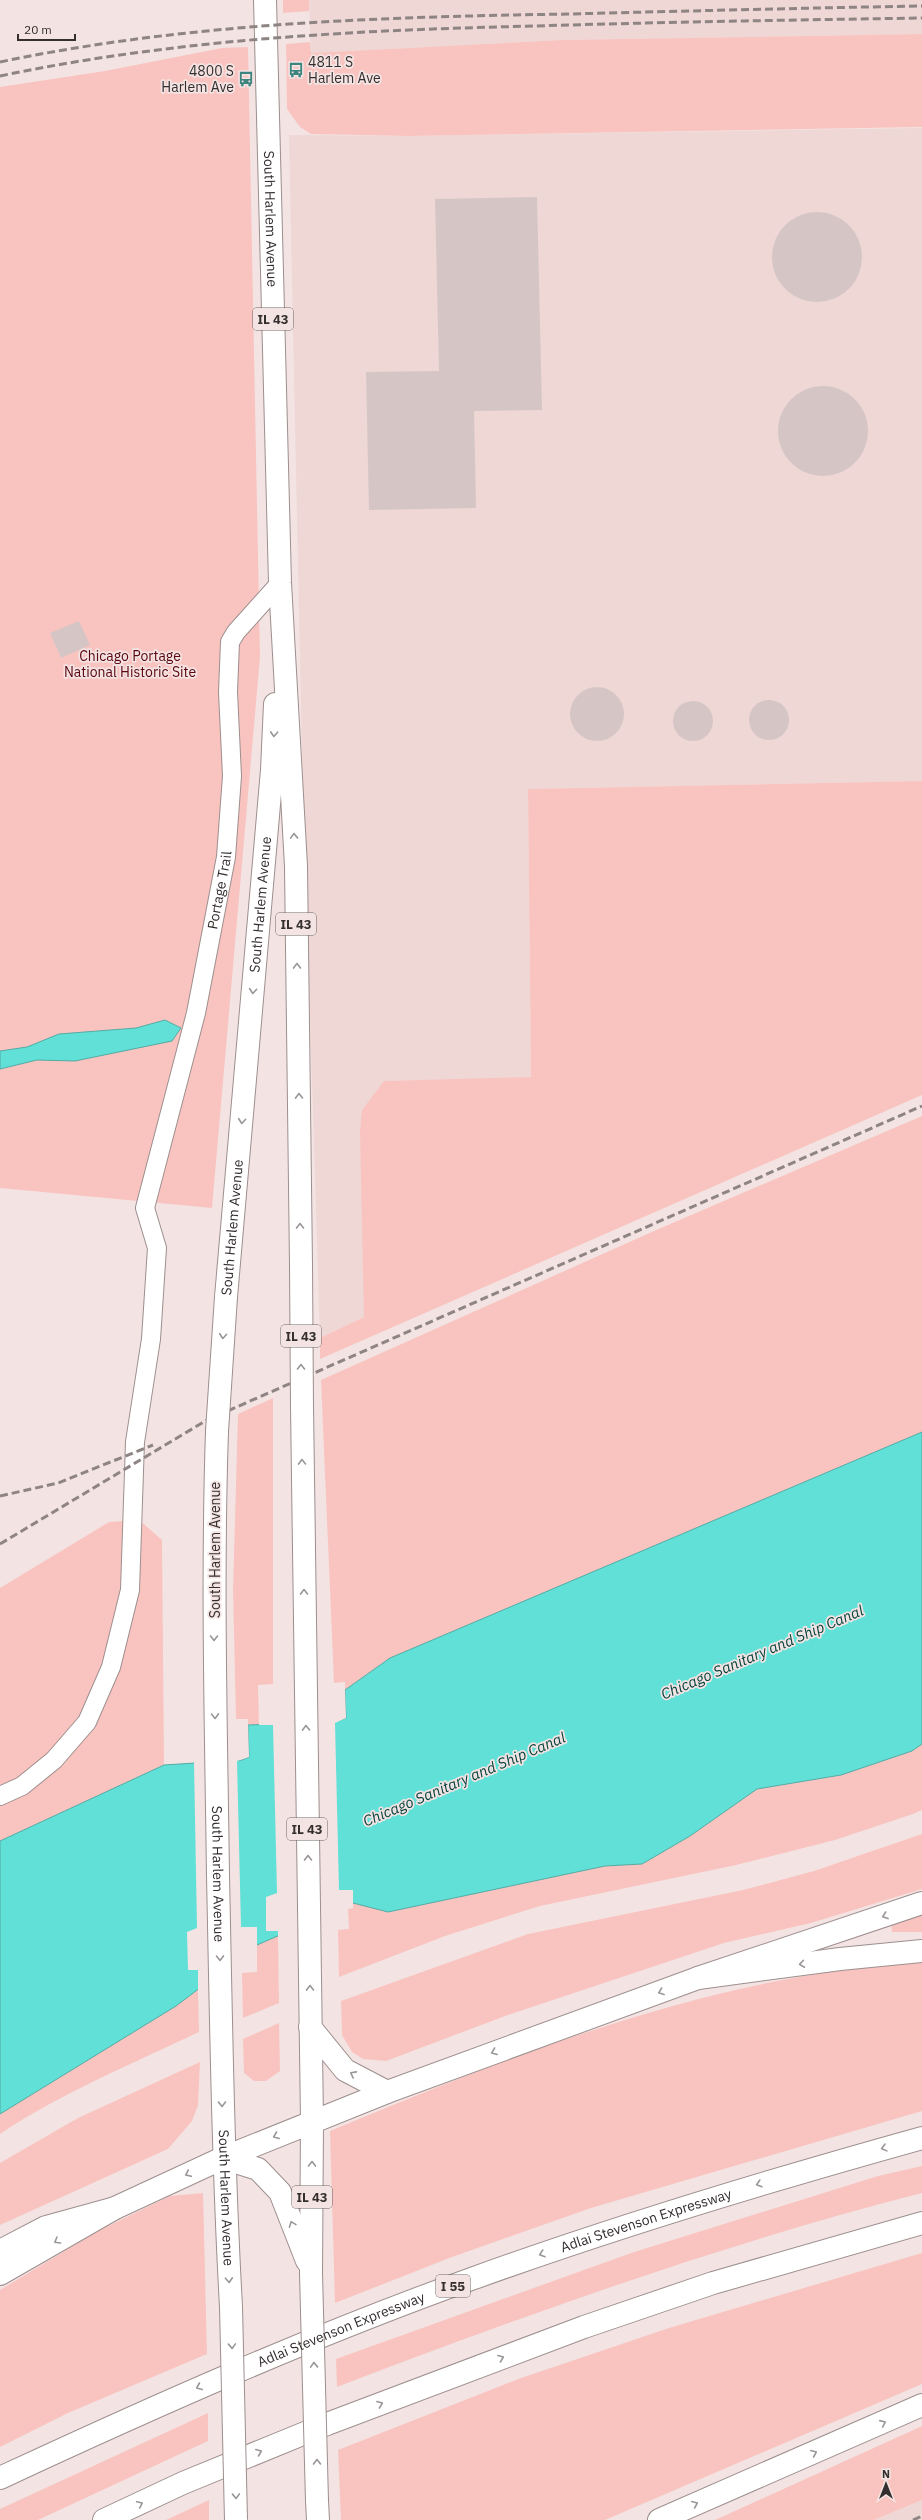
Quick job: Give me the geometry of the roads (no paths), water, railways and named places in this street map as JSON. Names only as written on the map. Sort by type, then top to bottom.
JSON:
[{"type":"main road","name":"South Harlem Avenue","points":[[264,0],[280,583],[296,866],[312,2121],[311,2273],[318,2510]]},
{"type":"main road","name":"South Harlem Avenue","points":[[236,2520],[231,2307],[223,2158],[214,1515],[218,1405],[226,1297],[272,770],[280,583]]},
{"type":"main road","points":[[0,2274],[115,2208],[223,2158],[312,2121],[698,1978],[922,1903]]},
{"type":"main road","points":[[698,1978],[840,1959],[922,1951]]},
{"type":"main road","points":[[310,2027],[345,2070],[388,2092]]},
{"type":"main road","name":"Adlai Stevenson Expressway","points":[[0,2478],[168,2400],[289,2350],[472,2278],[640,2220],[794,2173],[922,2138]]},
{"type":"main road","points":[[223,2158],[258,2169],[280,2192],[311,2273]]},
{"type":"main road","points":[[0,2251],[46,2226],[115,2208]]},
{"type":"main road","points":[[104,2520],[183,2484],[327,2424],[584,2326],[728,2279],[922,2223]]},
{"type":"main road","points":[[659,2520],[922,2405]]},
{"type":"street","name":"Portage Trail","points":[[0,1796],[22,1786],[54,1760],[86,1722],[111,1667],[130,1590],[135,1442],[151,1339],[157,1248],[146,1208],[196,1013],[226,857],[232,776],[228,692],[230,642],[236,632],[280,583]]},
{"type":"water","points":[[165,1020],[181,1028],[172,1041],[75,1061],[37,1060],[0,1069],[0,1051],[27,1047],[59,1034],[136,1028]]},
{"type":"water","name":"Chicago Sanitary and Ship Canal","points":[[922,1432],[922,1744],[912,1751],[841,1775],[757,1789],[690,1836],[642,1864],[605,1866],[388,1912],[353,1903],[257,1945],[176,2006],[0,2114],[0,1841],[164,1765],[242,1760],[249,1757],[248,1725],[335,1722],[346,1718],[345,1690],[390,1658]]},
{"type":"railway","points":[[0,62],[141,38],[283,24],[426,17],[922,6]]},
{"type":"railway","points":[[0,76],[66,63],[133,53],[200,45],[334,34],[469,28],[729,21],[922,18]]},
{"type":"railway","points":[[0,1544],[207,1420],[922,1106]]},
{"type":"railway","points":[[0,1496],[58,1483],[153,1445]]},
{"type":"railway","points":[[913,2520],[922,2516]]},
{"type":"place","name":"4811 S Harlem Ave","points":[[296,70]]},
{"type":"place","name":"4800 S Harlem Ave","points":[[246,79]]},
{"type":"park label","name":"Chicago Portage National Historic Site","points":[[130,664]]}]
